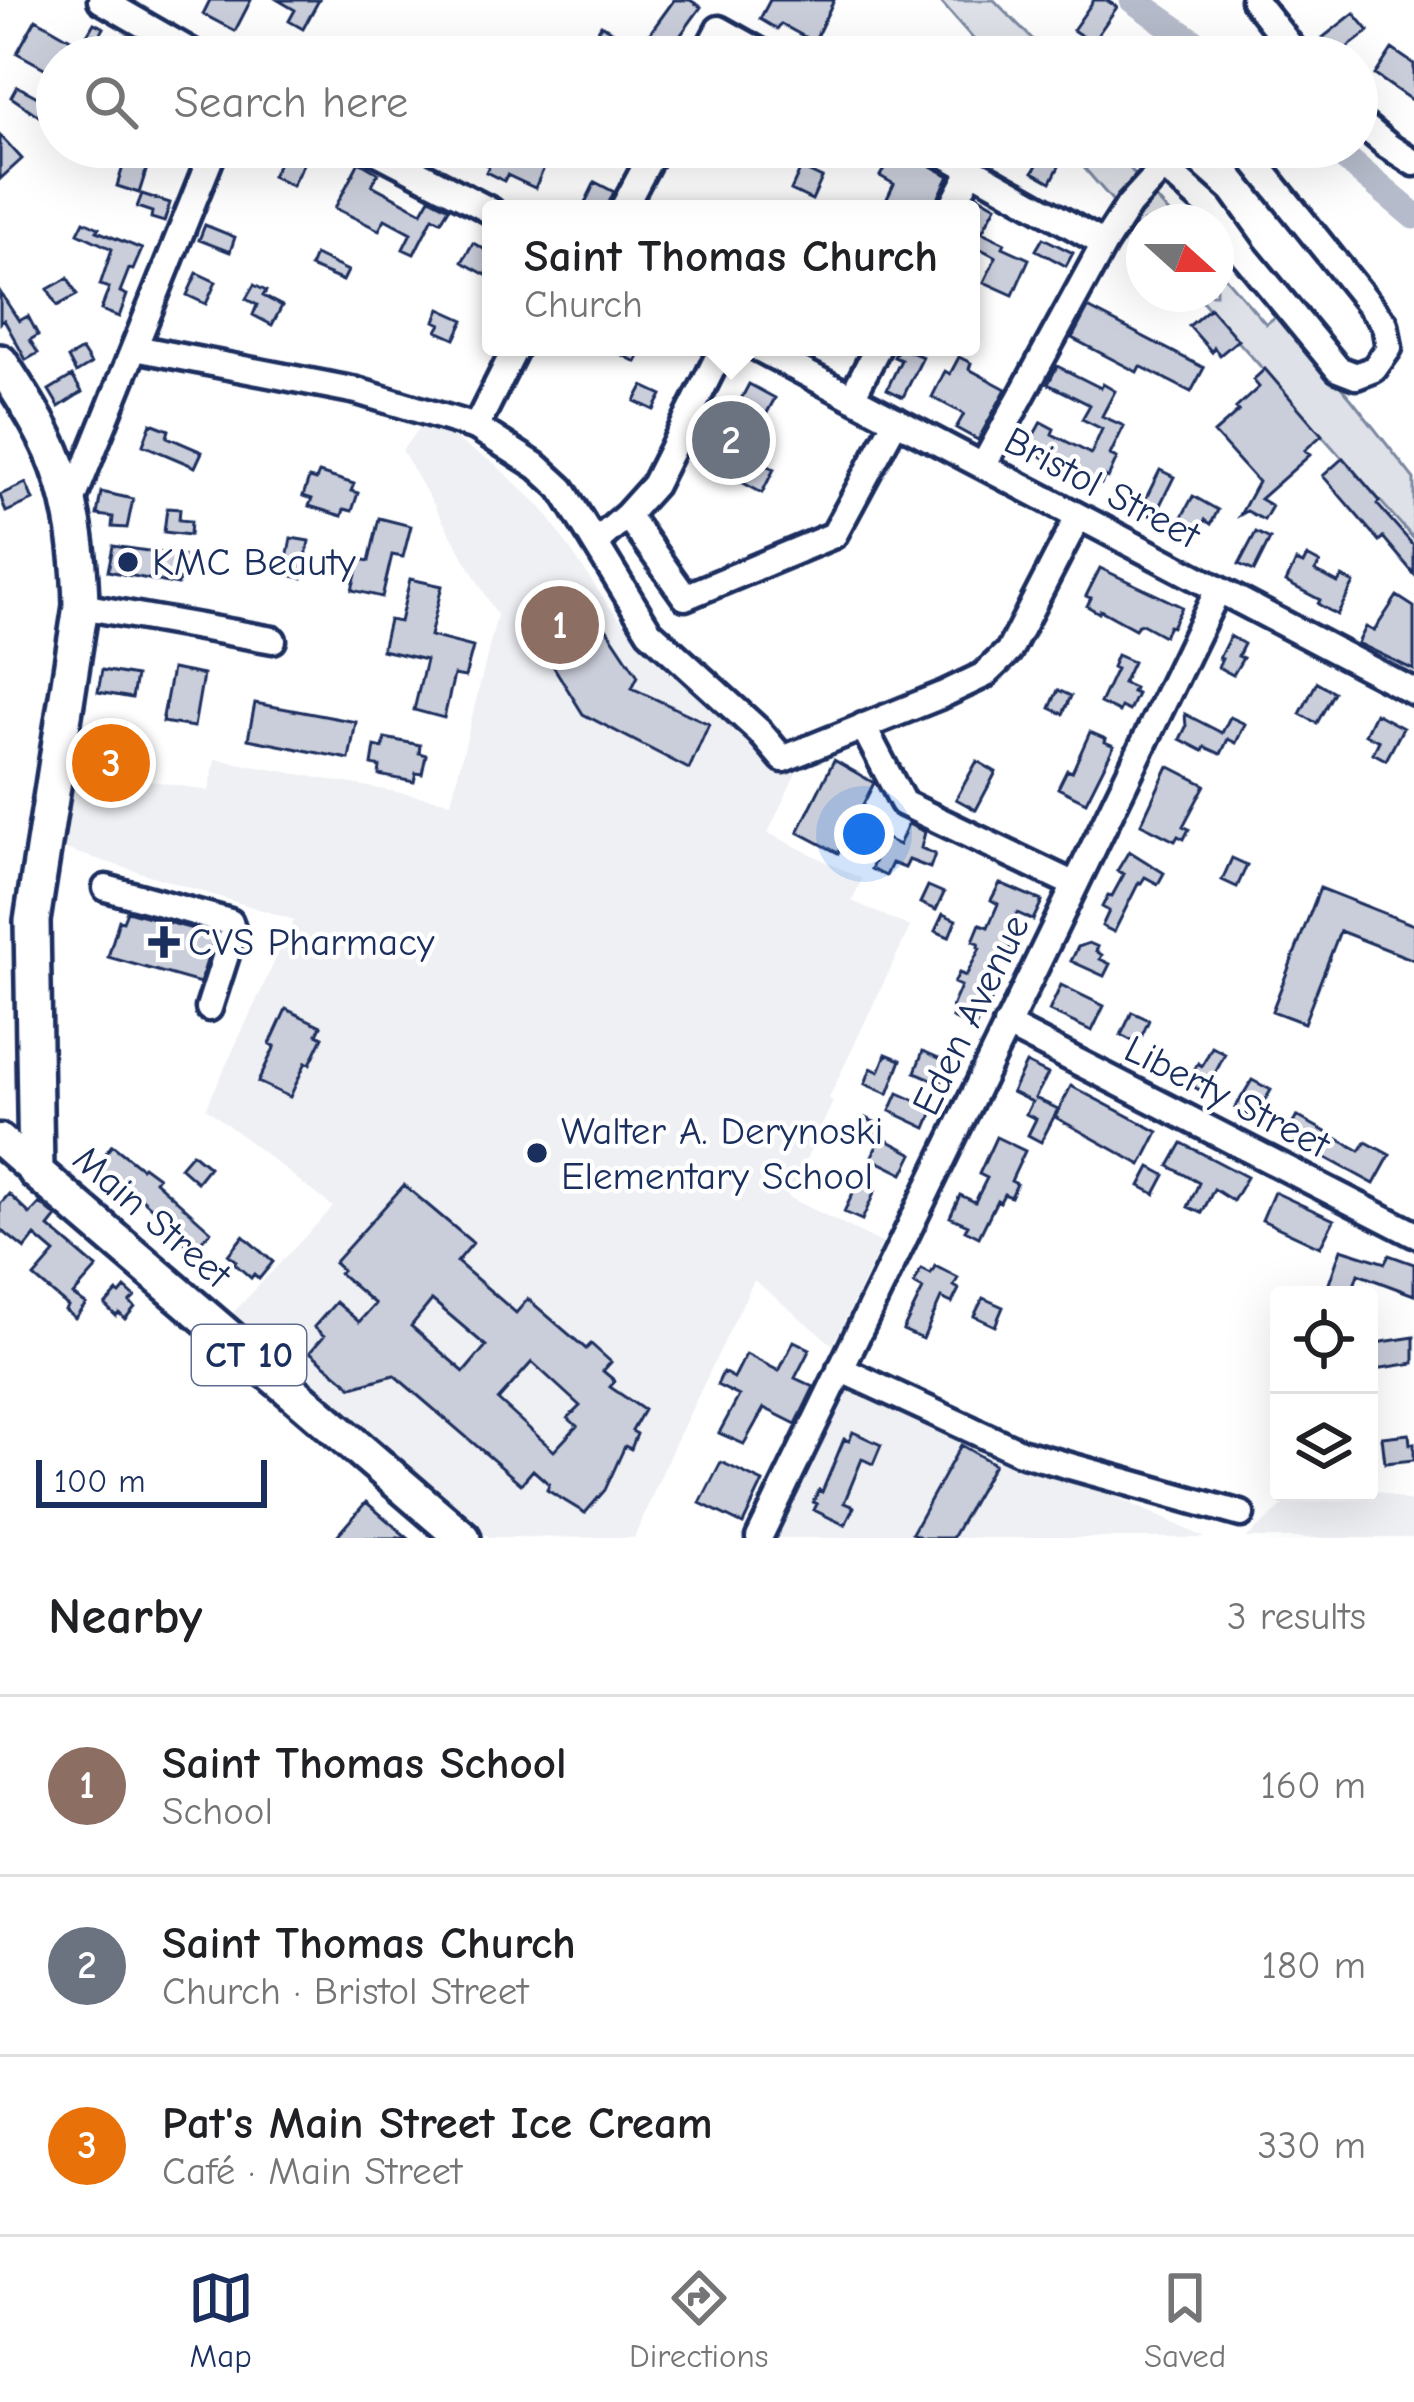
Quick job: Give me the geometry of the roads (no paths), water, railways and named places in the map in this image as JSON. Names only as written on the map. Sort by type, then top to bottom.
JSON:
[{"type":"highway","name":"Main Street","points":[[0,362],[52,451],[70,507],[80,578],[80,606],[32,921],[36,1172],[463,1538]]},
{"type":"main road","points":[[0,1140],[36,1172]]},
{"type":"street","points":[[101,0],[164,36]]},
{"type":"street","points":[[1254,0],[1282,36]]},
{"type":"street","points":[[1378,138],[1414,163]]},
{"type":"street","points":[[70,507],[206,168]]},
{"type":"street","points":[[408,168],[482,206]]},
{"type":"street","points":[[628,200],[645,168]]},
{"type":"street","points":[[982,466],[1104,244],[1129,205],[1163,168],[1211,209],[1338,369],[1355,376],[1374,369],[1389,347],[1385,324],[1260,168]]},
{"type":"street","points":[[956,200],[972,169],[1104,244]]},
{"type":"street","points":[[135,348],[357,391],[476,427],[538,467],[562,489],[649,631],[759,731],[783,759],[984,675],[1009,651],[1078,517]]},
{"type":"street","points":[[476,427],[511,356]]},
{"type":"street","points":[[596,542],[654,485],[718,356]]},
{"type":"street","name":"Bristol Street","points":[[773,356],[1414,692]]},
{"type":"street","points":[[852,397],[873,356]]},
{"type":"street","points":[[627,515],[685,597],[834,535],[896,420]]},
{"type":"street","name":"Eden Avenue","points":[[759,1538],[1218,590]]},
{"type":"street","points":[[80,606],[273,640]]},
{"type":"street","points":[[863,726],[903,803],[1075,885]]},
{"type":"street","points":[[106,888],[230,922],[233,933],[209,1008]]},
{"type":"street","name":"Liberty Street","points":[[1006,1024],[1414,1234]]},
{"type":"street","points":[[839,1369],[1020,1452],[1240,1514]]},
{"type":"waterway","points":[[1133,0],[1185,36]]},
{"type":"waterway","points":[[1357,168],[1414,216]]},
{"type":"place","name":"Saint Thomas Church","points":[[731,440]]},
{"type":"place","name":"KMC Beauty","points":[[128,562]]},
{"type":"place","name":"Saint Thomas School","points":[[560,625]]},
{"type":"place","name":"Pat's Main Street Ice Cream","points":[[111,763]]},
{"type":"place","name":"CVS Pharmacy","points":[[164,942]]},
{"type":"place","name":"Walter A. Derynoski Elementary School","points":[[537,1153]]}]
